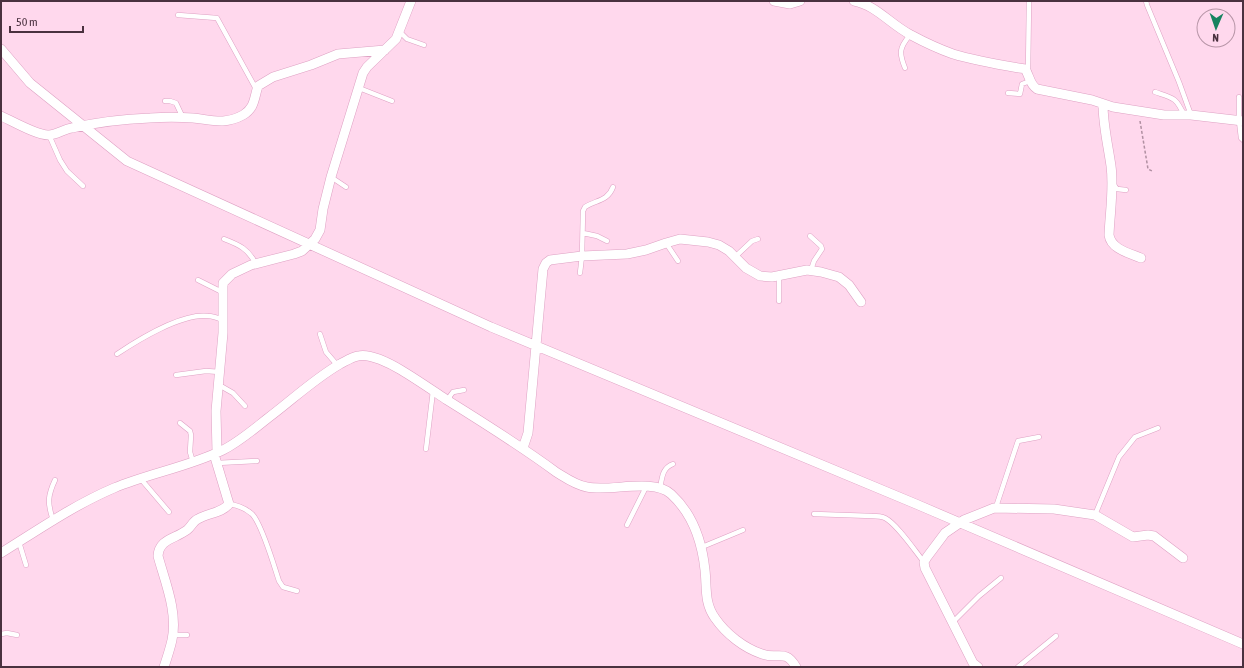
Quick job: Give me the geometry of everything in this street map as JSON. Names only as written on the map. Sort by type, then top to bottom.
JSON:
[{"type":"street","points":[[164,667],[173,635],[172,600],[158,556],[159,549],[167,541],[186,530],[198,519],[222,510],[229,504],[217,463],[216,453],[216,411],[220,372],[223,283],[232,274],[256,264],[302,251],[315,239],[320,230],[323,209],[331,177],[364,74],[367,67],[396,39],[412,1]]},
{"type":"street","points":[[774,1],[790,4],[800,1]]},
{"type":"street","points":[[854,1],[882,14],[910,35],[952,53],[993,64],[1025,69],[1033,87],[1037,89],[1068,95],[1113,107],[1164,115],[1187,115],[1241,121]]},
{"type":"street","points":[[1,49],[30,83],[127,160],[491,327],[960,523],[1243,644]]},
{"type":"street","points":[[1,116],[34,132],[50,135],[65,130],[109,121],[192,118],[216,122],[226,121],[242,115],[250,110],[255,102],[258,86],[272,77],[311,65],[331,56],[385,50]]},
{"type":"street","points":[[1103,104],[1103,120],[1112,182],[1109,235],[1110,241],[1114,246],[1141,258]]},
{"type":"street","points":[[523,448],[528,433],[535,345],[544,266],[550,260],[582,256],[627,254],[646,250],[666,242],[680,240],[708,242],[719,245],[735,257],[746,268],[760,276],[772,277],[811,270],[839,277],[848,285],[861,302]]},
{"type":"street","points":[[1,552],[52,520],[92,498],[140,478],[193,462],[224,450],[276,413],[318,378],[351,358],[364,355],[399,369],[523,448],[569,481],[586,487],[646,487],[666,490],[688,515],[702,547],[708,605],[714,617],[728,634],[748,648],[767,656],[787,656],[796,667]]},
{"type":"street","points":[[978,667],[973,663],[952,623],[925,568],[924,562],[945,533],[960,523],[996,507],[1054,509],[1095,515],[1133,537],[1148,534],[1154,536],[1183,558]]},
{"type":"lane","points":[[1008,93],[1020,94],[1022,84],[1029,77],[1028,1]]},
{"type":"lane","points":[[1146,1],[1146,6],[1179,82],[1187,115]]},
{"type":"lane","points":[[178,15],[217,18],[257,91]]},
{"type":"lane","points":[[399,31],[407,39],[424,45]]},
{"type":"lane","points":[[905,68],[900,56],[901,49],[910,35]]},
{"type":"lane","points":[[359,88],[392,101]]},
{"type":"lane","points":[[1155,92],[1173,98],[1187,115]]},
{"type":"lane","points":[[1239,97],[1241,138],[1243,140]]},
{"type":"lane","points":[[165,101],[176,103],[183,118]]},
{"type":"lane","points":[[50,135],[66,171],[83,186]]},
{"type":"lane","points":[[331,177],[346,187]]},
{"type":"lane","points":[[1112,182],[1117,189],[1126,190]]},
{"type":"lane","points":[[580,273],[583,211],[585,207],[607,196],[613,187]]},
{"type":"lane","points":[[583,233],[597,236],[607,241]]},
{"type":"lane","points":[[810,236],[821,246],[822,249],[814,261],[811,270]]},
{"type":"lane","points":[[224,239],[243,247],[250,254],[256,264]]},
{"type":"lane","points":[[735,257],[752,241],[758,239]]},
{"type":"lane","points":[[666,242],[678,260]]},
{"type":"lane","points":[[779,276],[779,301]]},
{"type":"lane","points":[[198,280],[222,292]]},
{"type":"lane","points":[[117,354],[171,324],[187,319],[206,316],[222,320]]},
{"type":"lane","points":[[320,334],[326,352],[338,366]]},
{"type":"lane","points":[[176,375],[220,372]]},
{"type":"lane","points":[[219,385],[233,393],[245,406]]},
{"type":"lane","points":[[449,401],[453,392],[464,390]]},
{"type":"lane","points":[[426,449],[433,391]]},
{"type":"lane","points":[[180,423],[190,431],[190,452],[193,462]]},
{"type":"lane","points":[[1095,515],[1119,457],[1135,437],[1158,428]]},
{"type":"lane","points":[[996,507],[1018,441],[1040,437]]},
{"type":"lane","points":[[217,463],[257,462]]},
{"type":"lane","points":[[660,489],[662,478],[667,466],[673,464]]},
{"type":"lane","points":[[140,478],[168,512]]},
{"type":"lane","points":[[52,520],[48,499],[55,480]]},
{"type":"lane","points":[[627,525],[646,487]]},
{"type":"lane","points":[[229,504],[245,509],[253,515],[261,530],[279,581],[283,586],[297,591]]},
{"type":"lane","points":[[814,514],[872,516],[886,519],[924,562]]},
{"type":"lane","points":[[702,547],[742,530]]},
{"type":"lane","points":[[19,542],[26,565]]},
{"type":"lane","points":[[952,623],[979,596],[1001,578]]},
{"type":"lane","points":[[1,634],[8,633],[17,635]]},
{"type":"lane","points":[[173,635],[187,635]]},
{"type":"lane","points":[[1018,667],[1056,636]]},
{"type":"path","points":[[1136,110],[1142,130],[1148,169],[1152,171]]}]
